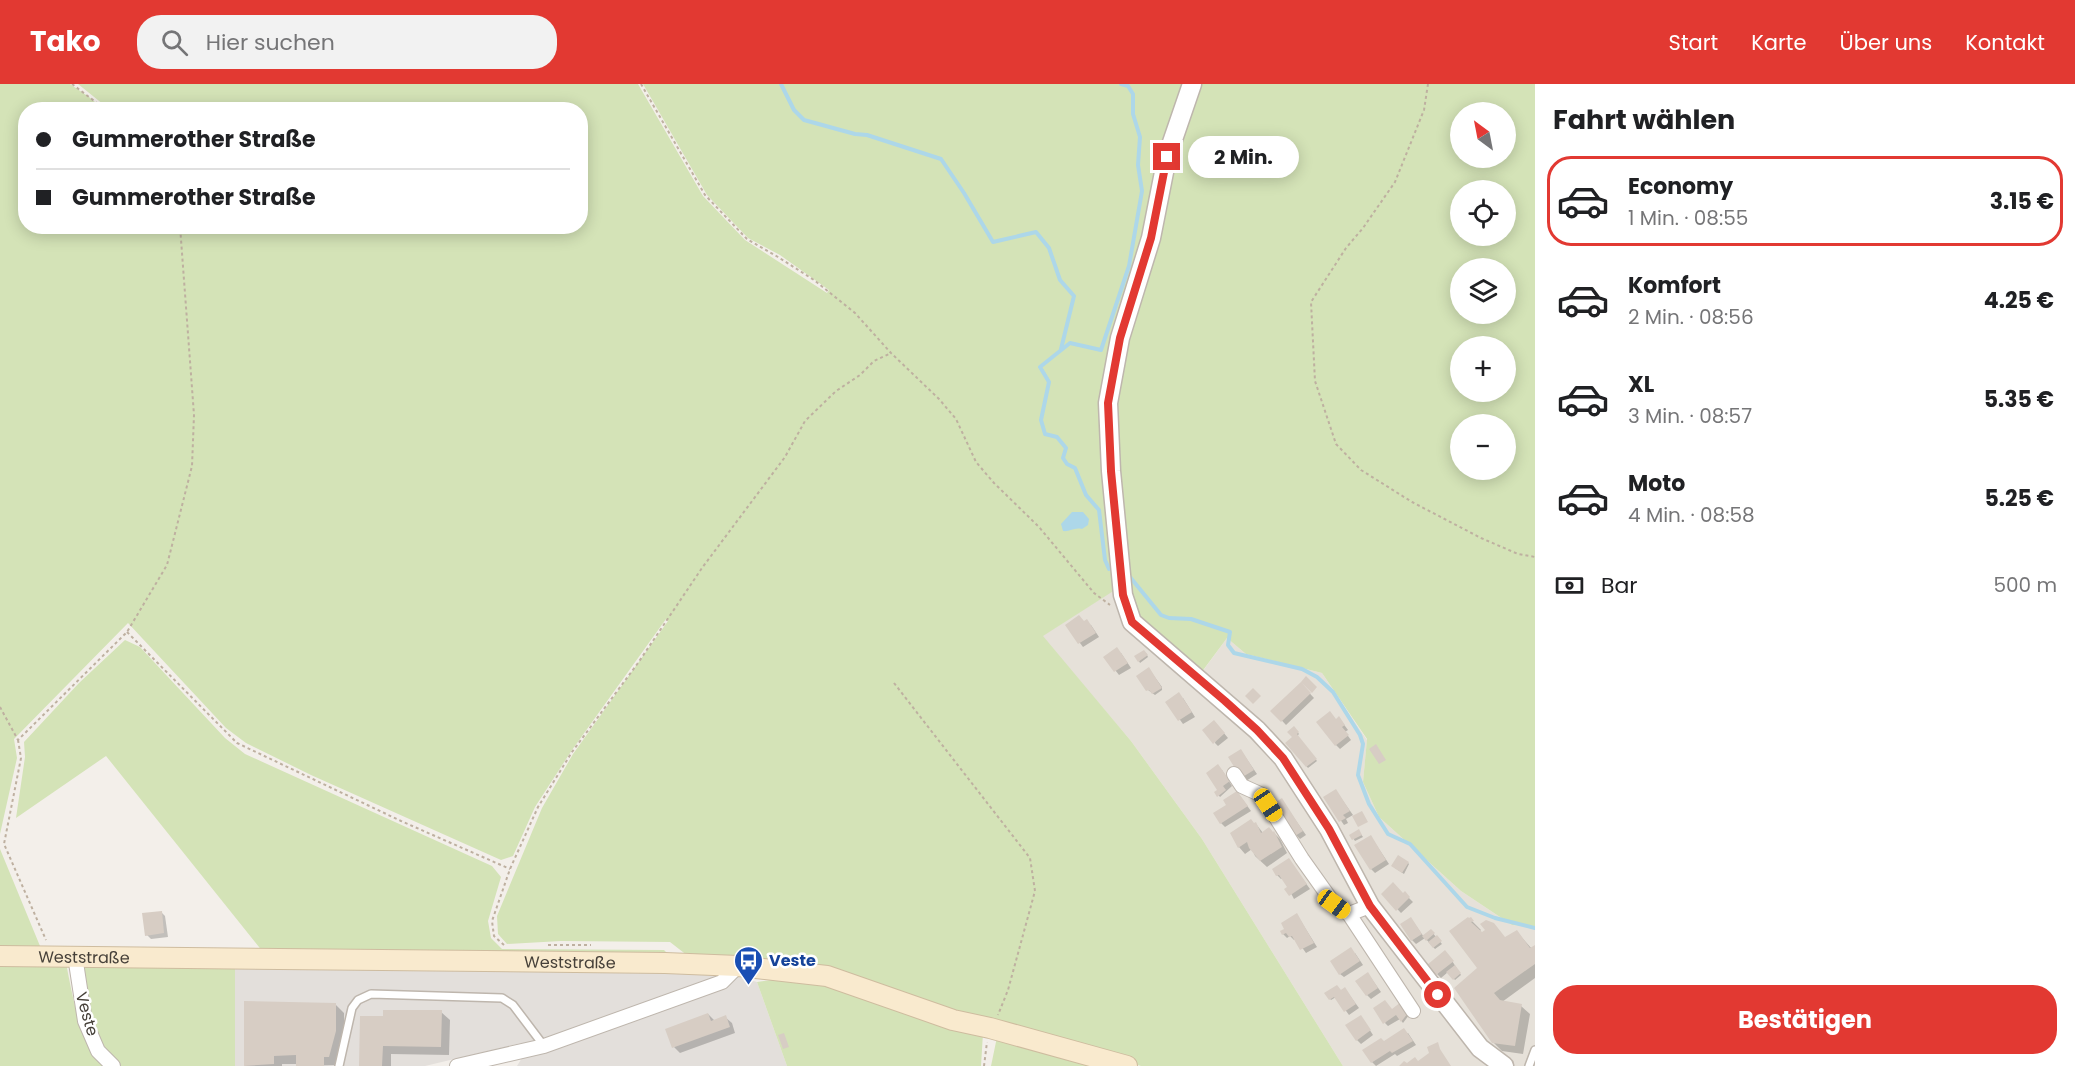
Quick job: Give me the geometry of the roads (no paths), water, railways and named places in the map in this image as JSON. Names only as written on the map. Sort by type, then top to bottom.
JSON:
[{"type":"main road","name":"Weststraße","points":[[0,956],[665,963],[738,966],[827,976],[952,1020],[990,1028],[1127,1066]]},
{"type":"street","points":[[1192,84],[1167,157],[1151,238],[1120,338],[1108,403],[1111,471],[1123,595],[1132,622],[1225,701],[1283,758],[1329,829],[1370,906],[1480,1048],[1504,1066]]},
{"type":"street","points":[[1234,774],[1242,786],[1262,795],[1302,859],[1334,904],[1349,914],[1413,1011]]},
{"type":"street","points":[[1349,914],[1370,906]]},
{"type":"street","name":"Veste","points":[[75,956],[85,1021],[98,1051],[113,1066]]},
{"type":"street","points":[[457,1066],[508,1060],[722,982],[738,966]]},
{"type":"lane","points":[[339,1066],[352,1008],[358,1000],[371,994],[502,999],[513,1005],[544,1046]]},
{"type":"lane","points":[[1529,1066],[1535,1050]]},
{"type":"water","points":[[1072,512],[1083,512],[1089,519],[1088,525],[1082,529],[1063,531],[1061,524]]},
{"type":"waterway","points":[[781,84],[794,110],[804,120],[855,134],[867,135],[941,159],[993,242],[1036,232],[1049,248],[1060,280],[1074,296],[1061,349]]},
{"type":"waterway","points":[[1109,569],[1105,560],[1099,510],[1086,495],[1075,468],[1067,464],[1063,458],[1066,448],[1057,437],[1045,434],[1041,420],[1049,382],[1040,367],[1070,343],[1101,350],[1129,266],[1142,191],[1138,165],[1140,137],[1133,114],[1133,94],[1128,86],[1121,84]]},
{"type":"waterway","points":[[1130,577],[1161,615],[1169,618],[1191,619],[1230,632],[1228,645],[1234,653],[1302,669],[1317,677],[1333,692],[1360,735],[1363,744],[1358,775],[1369,804],[1388,834],[1410,844],[1467,907],[1495,918],[1535,928]]},
{"type":"place","name":"Veste","points":[[748,986]]}]
